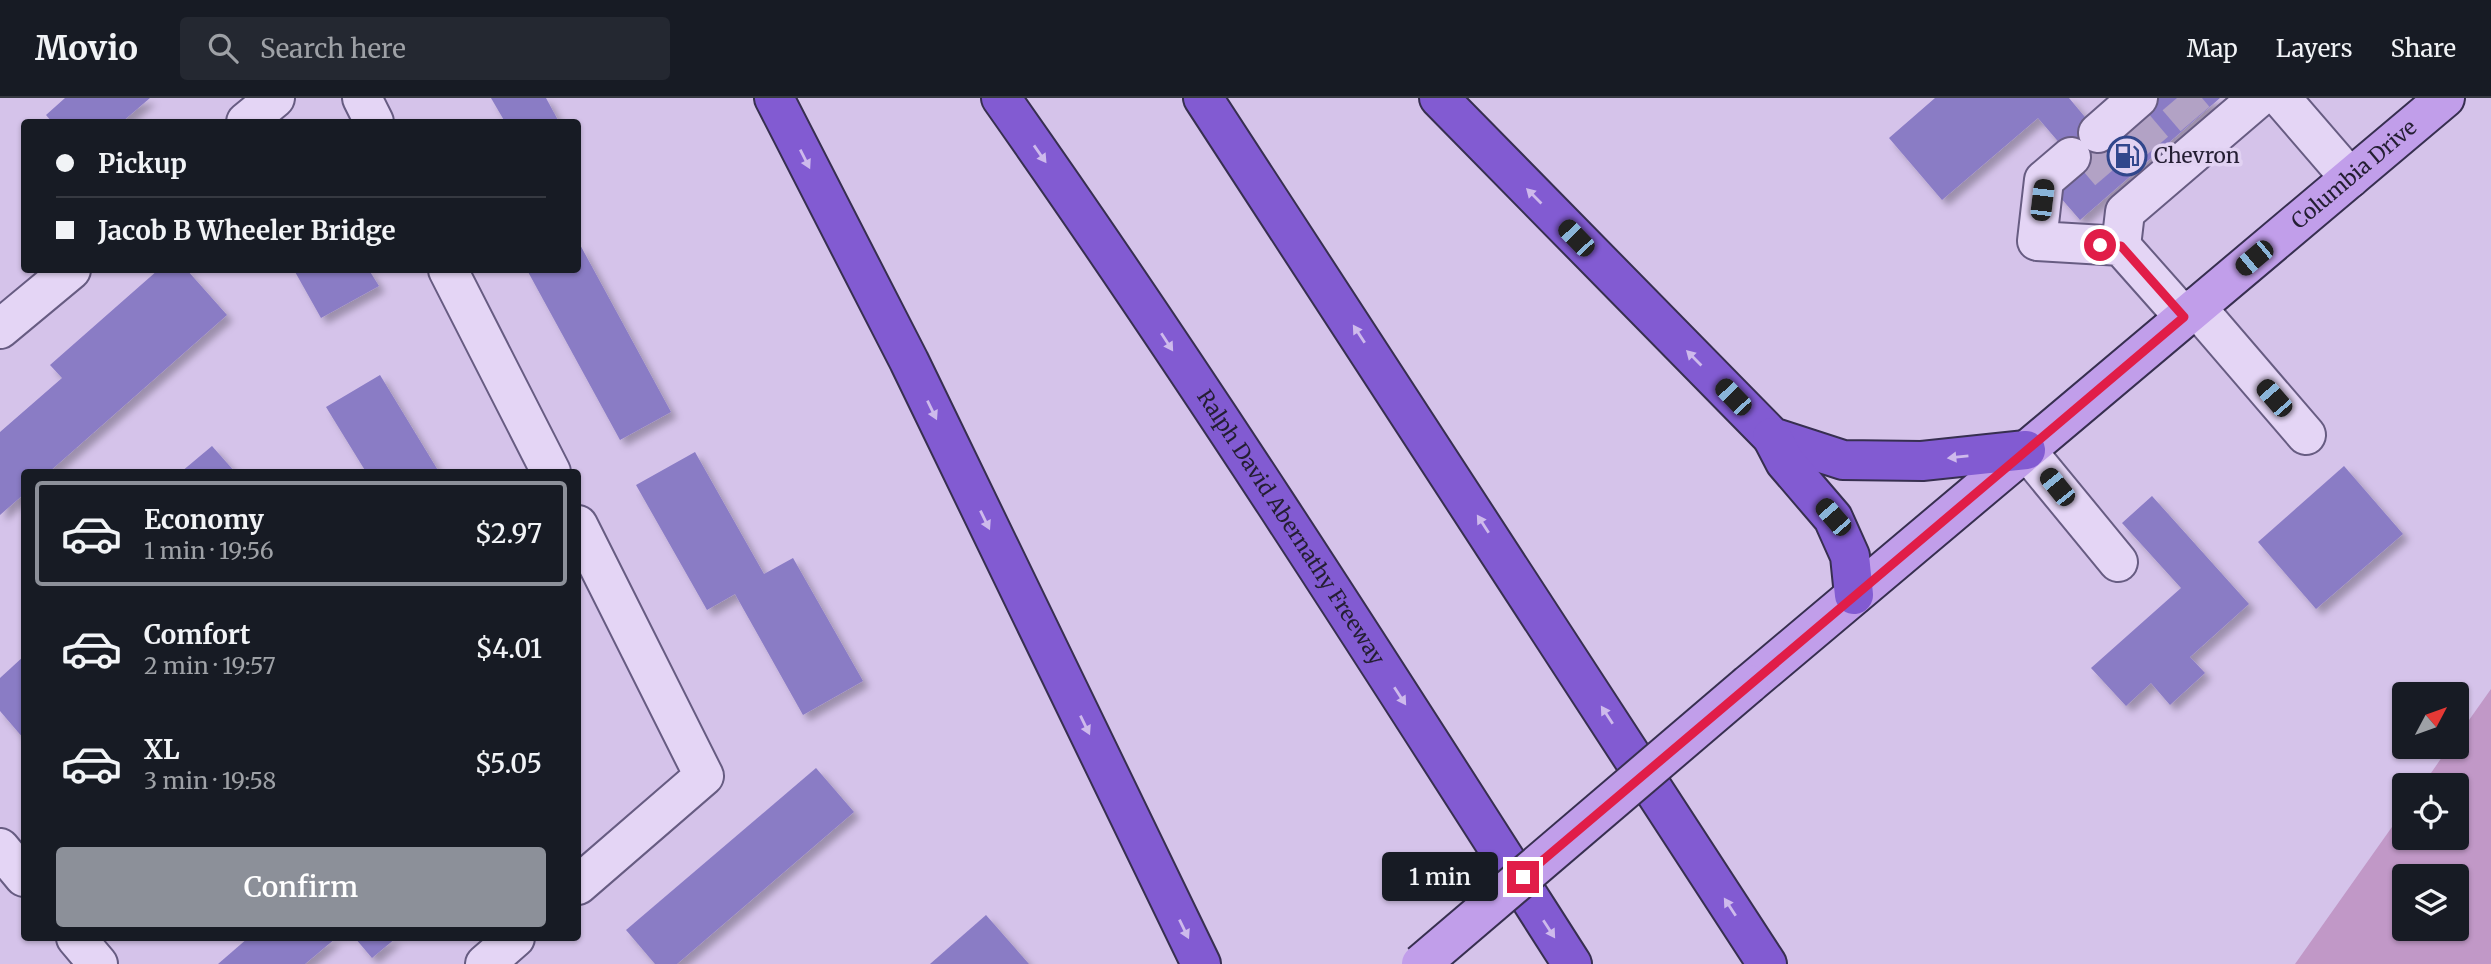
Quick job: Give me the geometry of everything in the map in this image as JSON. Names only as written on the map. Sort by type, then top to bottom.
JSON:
[{"type":"highway","points":[[774,98],[882,307],[1201,964]]},
{"type":"highway","name":"Ralph David Abernathy Freeway","points":[[1001,98],[1098,237],[1430,741],[1572,964]]},
{"type":"highway","points":[[1203,98],[1767,964]]},
{"type":"highway","points":[[1439,98],[1772,437],[1785,462],[1833,517],[1850,556],[1854,596]]},
{"type":"highway","points":[[1772,437],[1843,460],[1922,461],[2026,450]]},
{"type":"main road","name":"Columbia Drive","points":[[1421,964],[2350,178],[2425,104]]},
{"type":"street","points":[[250,119],[275,98]]},
{"type":"street","points":[[362,98],[372,119]]},
{"type":"street","points":[[2121,246],[2127,194],[2203,129],[2258,98]]},
{"type":"street","points":[[2281,98],[2350,178]]},
{"type":"street","points":[[2112,124],[2044,180],[2037,241],[2121,246],[2190,312],[2305,435]]},
{"type":"street","points":[[0,329],[67,273]]},
{"type":"street","points":[[450,273],[549,469]]},
{"type":"street","points":[[2026,450],[2118,562]]},
{"type":"street","points":[[581,531],[704,776],[581,882]]},
{"type":"street","points":[[0,848],[21,873]]},
{"type":"street","points":[[79,941],[98,964]]},
{"type":"street","points":[[485,964],[512,941]]},
{"type":"shaded area","points":[[2491,689],[2491,964],[2295,964],[2392,827],[2392,850],[2469,850],[2469,773],[2431,773],[2440,760],[2469,760],[2469,720]]},
{"type":"building","points":[[65,98],[150,98],[126,119],[49,119],[46,115]]},
{"type":"building","points":[[491,98],[546,98],[557,119],[503,119]]},
{"type":"building","points":[[1935,98],[2069,98],[2105,141],[2155,98],[2220,98],[2080,220],[2053,189],[2080,167],[2038,118],[1942,200],[1889,138]]},
{"type":"building","points":[[581,247],[671,412],[620,440],[529,273],[581,273]]},
{"type":"building","points":[[155,273],[190,273],[227,315],[52,469],[21,469],[21,497],[0,515],[0,432],[62,378],[50,365]]},
{"type":"building","points":[[296,273],[371,273],[379,286],[321,318]]},
{"type":"building","points":[[380,375],[437,469],[364,469],[326,407]]},
{"type":"building","points":[[212,446],[232,469],[185,469]]},
{"type":"building","points":[[695,452],[764,574],[793,558],[863,681],[803,715],[735,594],[707,610],[636,485]]},
{"type":"building","points":[[2344,466],[2403,534],[2316,609],[2258,542]]},
{"type":"building","points":[[2152,496],[2249,604],[2190,657],[2205,673],[2170,705],[2151,683],[2126,706],[2091,668],[2181,588],[2122,523]]},
{"type":"building","points":[[21,659],[21,736],[0,711],[0,678]]},
{"type":"building","points":[[816,768],[854,812],[677,964],[655,964],[626,930]]},
{"type":"building","points":[[986,915],[1029,964],[930,964]]},
{"type":"building","points":[[245,941],[332,941],[305,964],[218,964]]},
{"type":"building","points":[[358,941],[392,941],[372,958]]},
{"type":"tunnel","points":[[2177,98],[2195,119]]},
{"type":"tunnel","points":[[2129,120],[2157,153]]},
{"type":"tunnel","points":[[2085,144],[2120,185]]},
{"type":"place","name":"Chevron","points":[[2127,156]]},
{"type":"route","points":[[1523,877],[2184,317],[2121,246],[2100,245]]}]
